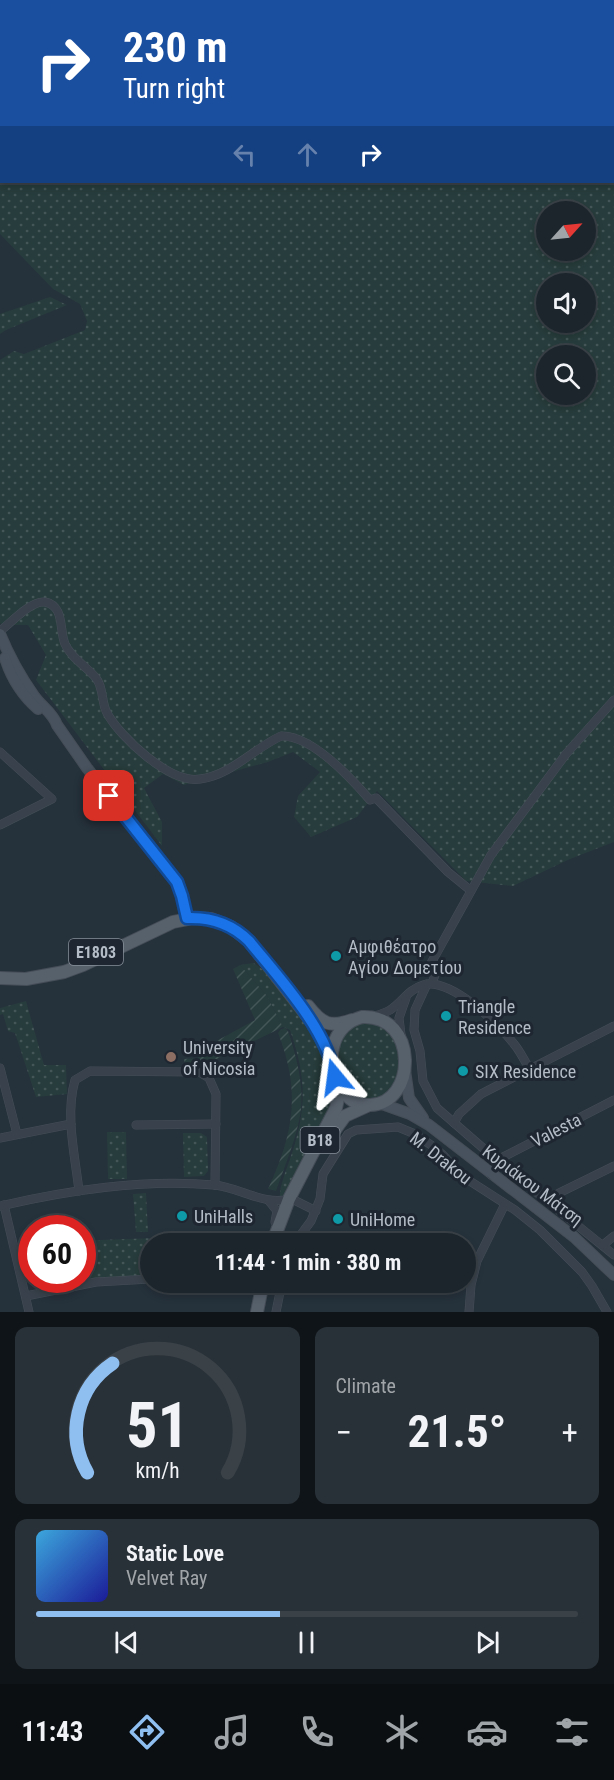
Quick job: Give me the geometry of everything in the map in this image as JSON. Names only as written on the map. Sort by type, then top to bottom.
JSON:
[{"type":"main road","name":"E1803","points":[[0,973],[37,970],[69,963],[162,919],[206,912],[223,916],[243,927],[260,943],[320,1018],[338,1025],[352,1020]]},
{"type":"main road","name":"E1803","points":[[0,978],[39,978],[75,969],[187,915],[211,919],[231,927],[244,937],[311,1021],[333,1063]]},
{"type":"main road","points":[[372,1017],[389,1024],[397,1032],[402,1042],[405,1065],[400,1084],[382,1104],[367,1106],[348,1097],[335,1077],[334,1042],[341,1029],[352,1020],[372,1017]]},
{"type":"main road","name":"B18","points":[[279,1233],[336,1108],[338,1098],[335,1077]]},
{"type":"main road","name":"B18","points":[[292,1200],[339,1122],[350,1113],[367,1106]]},
{"type":"main road","points":[[257,1312],[261,1293]]},
{"type":"main road","points":[[264,1312],[267,1293]]},
{"type":"street","points":[[187,915],[177,882],[94,776],[54,718],[35,698],[11,660],[0,633],[37,602],[47,602],[60,614],[65,645],[100,685],[106,711],[117,726],[156,763],[183,779],[199,780],[214,776],[233,766],[280,736],[302,740],[341,770],[370,800],[376,798],[420,844],[470,890]]},
{"type":"street","points":[[0,645],[9,671],[29,701],[57,725]]},
{"type":"street","points":[[614,700],[585,731],[491,855],[430,965],[435,975],[415,1010],[413,1020],[420,1051],[423,1081],[437,1108],[499,1162],[614,1255]]},
{"type":"street","points":[[0,752],[52,799],[0,825]]},
{"type":"street","points":[[372,1017],[389,1010],[419,986],[439,984],[475,1006],[488,1017],[515,1044],[529,1068]]},
{"type":"street","points":[[402,1042],[399,1018],[408,994]]},
{"type":"street","points":[[454,1123],[459,1114],[481,1094],[614,1026]]},
{"type":"street","name":"Κυριάκου Μάτση","points":[[405,1065],[409,1098],[429,1125]]},
{"type":"street","points":[[0,1068],[17,1134]]},
{"type":"street","points":[[79,1191],[71,1124],[75,1080],[90,1071],[199,1072],[209,1078],[215,1089],[215,1185]]},
{"type":"street","name":"Valesta","points":[[499,1162],[509,1154],[614,1100]]},
{"type":"street","name":"Κυριάκου Μάτση","points":[[382,1104],[404,1111],[429,1125],[580,1242],[614,1275]]},
{"type":"street","points":[[0,1138],[71,1124]]},
{"type":"street","points":[[136,1125],[216,1124]]},
{"type":"street","name":"M. Drakou","points":[[303,1233],[316,1211],[323,1174],[348,1134],[356,1130],[394,1127],[415,1134],[431,1145],[462,1176],[540,1230],[582,1272],[607,1312]]},
{"type":"street","points":[[491,1174],[499,1162]]},
{"type":"street","points":[[548,1200],[614,1166]]},
{"type":"street","points":[[29,1312],[2,1206],[112,1186],[215,1185],[270,1201],[292,1200],[316,1211]]},
{"type":"street","points":[[270,1201],[277,1211],[276,1233]]},
{"type":"street","points":[[469,1312],[471,1285],[477,1261],[505,1204]]},
{"type":"street","points":[[603,1245],[614,1236]]},
{"type":"street","points":[[26,1296],[96,1282],[140,1280]]},
{"type":"street","points":[[276,1312],[280,1293]]},
{"type":"green space","points":[[0,183],[614,183],[614,842],[570,859],[513,886],[466,881],[377,791],[357,817],[311,837],[294,817],[298,796],[320,772],[293,752],[268,762],[184,785],[163,774],[144,788],[162,822],[162,846],[36,680],[46,655],[28,625],[2,625],[0,623],[0,360],[14,351],[24,354],[85,330],[87,321],[80,304],[53,289],[0,234]]},
{"type":"green space","points":[[50,297],[67,305],[0,334],[0,314]]},
{"type":"green space","points":[[253,963],[270,977],[300,1017],[320,1052],[328,1084],[330,1107],[287,1193],[280,1197],[282,1182],[300,1121],[302,1077],[290,1030],[283,1027],[267,996],[240,965]]},
{"type":"green space","points":[[240,965],[267,996],[283,1027],[205,1065],[185,1066],[184,1059],[198,1058],[198,1051],[255,1020],[233,969]]},
{"type":"green space","points":[[26,1001],[44,1065],[66,1065],[67,1094],[36,1097],[15,1033],[8,1031],[3,1014],[0,1015],[0,1008]]},
{"type":"green space","points":[[362,1022],[375,1024],[391,1034],[398,1050],[397,1082],[378,1099],[359,1097],[350,1092],[338,1072],[336,1060],[342,1037],[350,1027]]},
{"type":"green space","points":[[285,1028],[288,1031],[296,1060],[302,1100],[297,1131],[276,1191],[268,1189],[284,1149],[291,1112],[290,1074],[278,1033]]},
{"type":"green space","points":[[107,1132],[126,1132],[127,1179],[108,1179]]},
{"type":"green space","points":[[183,1133],[201,1133],[207,1137],[208,1171],[204,1176],[184,1177]]},
{"type":"green space","points":[[146,1193],[148,1232],[136,1232],[133,1194]]},
{"type":"green space","points":[[140,1239],[140,1276],[96,1279],[96,1240]]},
{"type":"place","name":"Αμφιθέατρο Αγίου Δομετίου","points":[[336,956]]},
{"type":"place","name":"Triangle Residence","points":[[446,1016]]},
{"type":"place","name":"University of Nicosia","points":[[171,1057]]},
{"type":"place","name":"SIX Residence","points":[[463,1071]]},
{"type":"place","name":"UniHalls","points":[[182,1216]]},
{"type":"place","name":"UniHome","points":[[338,1219]]},
{"type":"route","points":[[109,796],[177,882],[187,918],[211,919],[222,923],[236,930],[249,941],[315,1026],[333,1063],[335,1077]]}]
